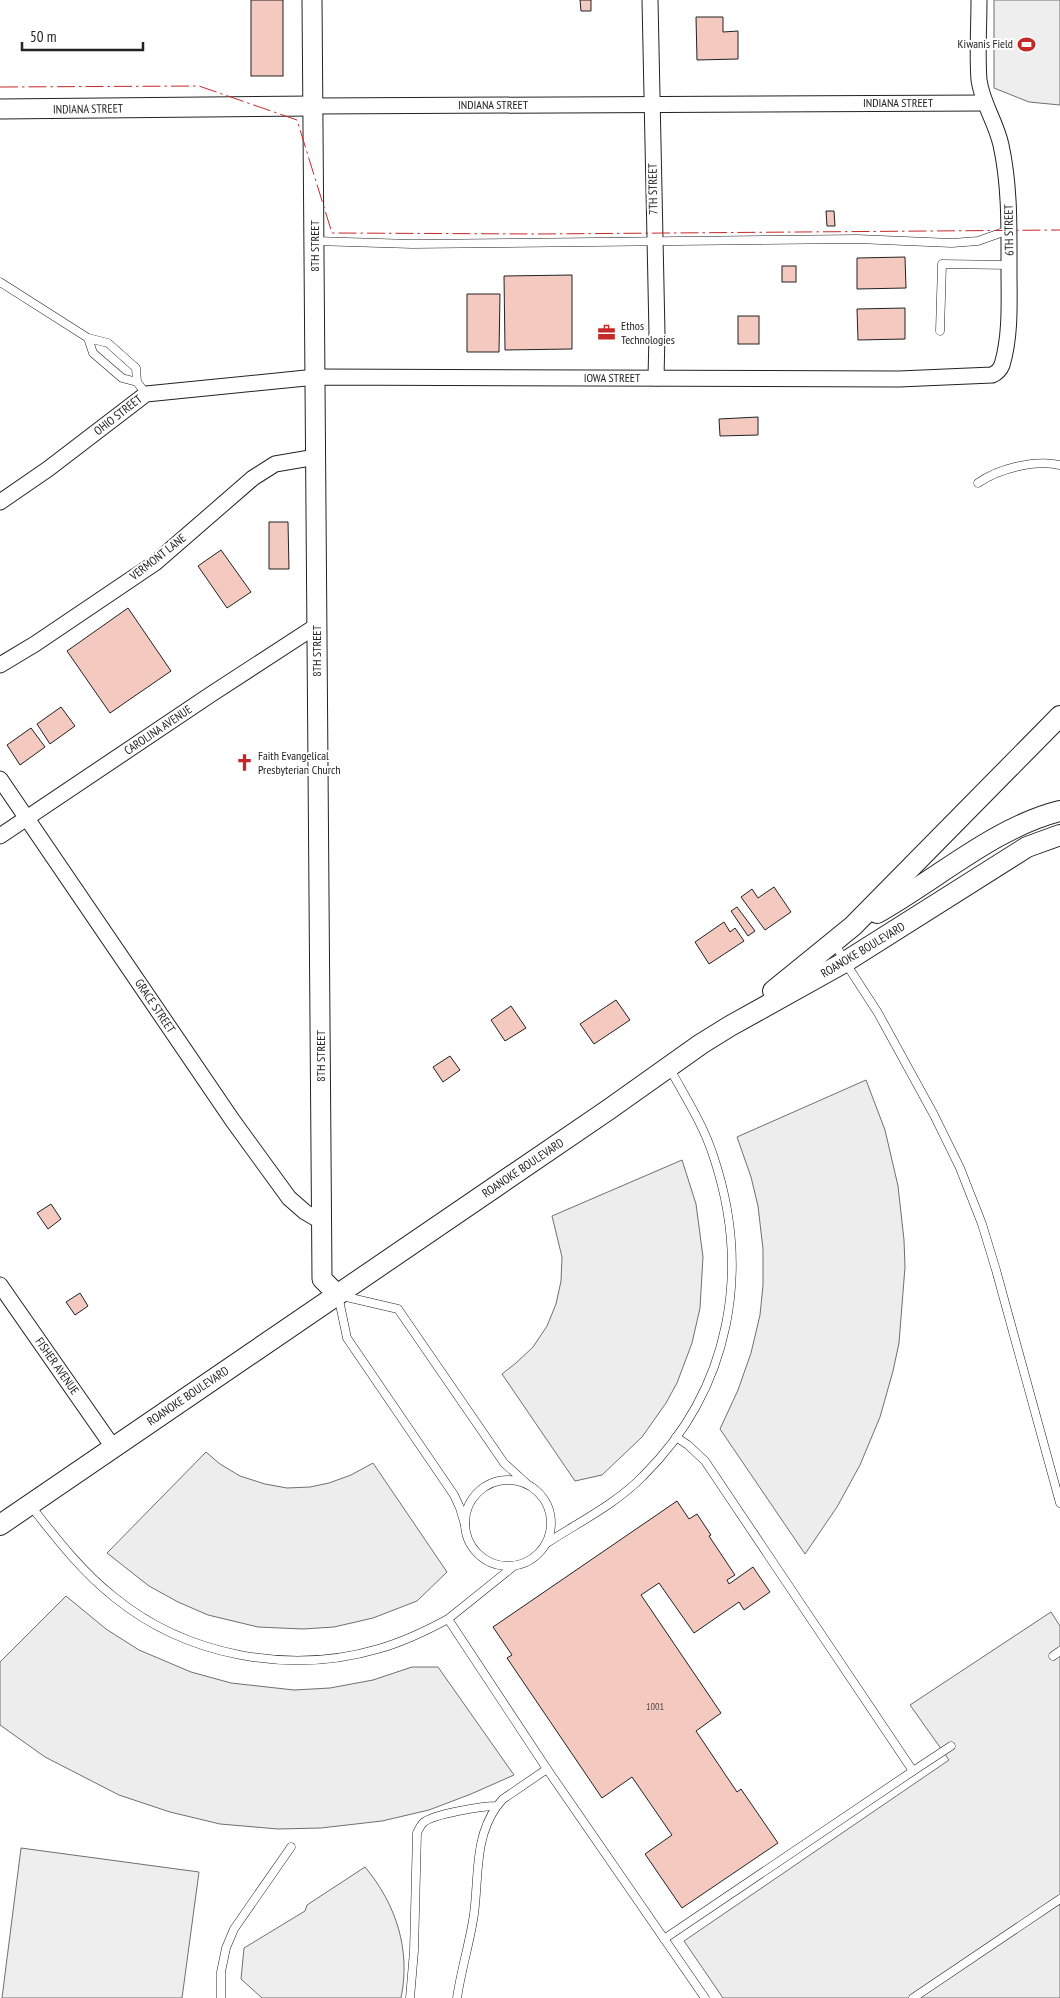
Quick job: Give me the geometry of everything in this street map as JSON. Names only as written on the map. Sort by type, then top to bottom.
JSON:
[{"type":"main road","points":[[730,1026],[853,926],[1060,716]]},
{"type":"main road","name":"ROANOKE BOULEVARD","points":[[853,926],[907,896],[1009,830],[1029,820],[1060,811]]},
{"type":"main road","name":"ROANOKE BOULEVARD","points":[[0,1526],[730,1026],[845,962],[1027,847],[1060,835]]},
{"type":"street","name":"8TH STREET","points":[[312,0],[322,1278],[338,1295]]},
{"type":"street","name":"7TH STREET","points":[[650,0],[657,334],[656,378]]},
{"type":"street","name":"6TH STREET","points":[[909,378],[992,376],[1002,366],[1006,346],[1009,310],[1009,230],[1006,173],[1001,144],[994,120],[985,103],[979,81],[979,0]]},
{"type":"street","name":"INDIANA STREET","points":[[0,109],[985,103]]},
{"type":"street","name":"IOWA STREET","points":[[316,377],[909,378]]},
{"type":"street","name":"OHIO STREET","points":[[0,502],[48,469],[141,388],[316,377]]},
{"type":"street","name":"VERMONT LANE","points":[[0,665],[35,644],[155,563],[253,478],[275,464],[316,457]]},
{"type":"street","name":"CAROLINA AVENUE","points":[[0,836],[316,626]]},
{"type":"street","name":"GRACE STREET","points":[[0,779],[227,1112],[289,1198],[305,1212],[322,1222]]},
{"type":"street","name":"FISHER AVENUE","points":[[0,1285],[114,1447]]},
{"type":"lane","points":[[315,241],[412,244],[857,240],[952,243],[978,241],[1009,230]]},
{"type":"lane","points":[[940,332],[942,264],[1009,265]]},
{"type":"lane","points":[[0,282],[88,338],[108,343],[136,368],[141,388]]},
{"type":"lane","points":[[88,338],[93,353],[122,378],[141,388]]},
{"type":"lane","points":[[978,483],[989,475],[1008,468],[1052,464],[1060,466]]},
{"type":"lane","points":[[834,942],[878,1013],[934,1115],[960,1168],[982,1224],[996,1270],[1060,1503]]},
{"type":"lane","points":[[547,1543],[551,1523],[547,1503],[539,1492],[504,1463],[398,1308],[338,1295],[347,1338],[454,1495],[460,1508],[468,1539],[476,1552],[488,1561],[500,1566],[514,1566],[527,1562],[538,1554],[547,1543],[629,1489],[656,1462],[676,1437],[704,1392],[721,1346],[732,1290],[733,1249],[728,1207],[713,1153],[668,1067]]},
{"type":"lane","points":[[676,1437],[688,1445],[705,1462],[913,1771]]},
{"type":"lane","points":[[465,1525],[467,1510],[474,1497],[484,1487],[505,1480],[527,1484]]},
{"type":"lane","points":[[30,1505],[81,1567],[113,1597],[131,1610],[165,1630],[185,1639],[227,1652],[286,1660],[307,1660],[354,1655],[402,1641],[448,1619],[514,1566]]},
{"type":"lane","points":[[448,1619],[547,1769],[705,1998]]},
{"type":"lane","points":[[1053,1656],[1060,1651]]},
{"type":"lane","points":[[664,1939],[951,1746]]},
{"type":"lane","points":[[456,1998],[474,1916],[483,1830],[503,1799],[547,1769]]},
{"type":"lane","points":[[410,1998],[414,1951],[417,1833],[420,1825],[432,1818],[497,1806]]},
{"type":"lane","points":[[221,1998],[221,1972],[226,1948],[234,1929],[291,1846]]},
{"type":"lane","points":[[913,1998],[1060,1899]]},
{"type":"shaded area","name":"Kiwanis Field","points":[[994,0],[1060,0],[1060,105],[1029,102],[994,88]]},
{"type":"shaded area","points":[[866,1080],[885,1130],[898,1186],[905,1267],[899,1343],[880,1417],[860,1465],[837,1507],[805,1554],[720,1429],[738,1390],[751,1353],[760,1315],[763,1285],[763,1249],[758,1206],[751,1177],[737,1137]]},
{"type":"shaded area","points":[[682,1160],[696,1204],[703,1257],[700,1308],[692,1343],[677,1383],[666,1403],[642,1437],[602,1475],[575,1481],[502,1374],[533,1347],[547,1326],[556,1304],[561,1281],[562,1257],[552,1216]]},
{"type":"shaded area","points":[[206,1452],[220,1464],[240,1476],[265,1484],[287,1488],[310,1487],[329,1483],[351,1475],[373,1463],[447,1572],[417,1601],[373,1618],[334,1627],[303,1629],[258,1627],[208,1615],[178,1602],[149,1586],[107,1553]]},
{"type":"shaded area","points":[[66,1596],[106,1629],[139,1650],[191,1672],[231,1683],[294,1690],[330,1688],[373,1680],[412,1667],[438,1667],[514,1775],[429,1810],[382,1821],[321,1828],[278,1829],[220,1824],[170,1812],[119,1795],[45,1757],[0,1725],[0,1662]]},
{"type":"shaded area","points":[[1051,1612],[1060,1626],[1060,1998],[723,1998],[684,1941],[949,1760],[910,1705]]},
{"type":"shaded area","points":[[21,1848],[199,1872],[182,1998],[2,1998]]},
{"type":"shaded area","points":[[365,1867],[385,1896],[398,1928],[404,1962],[401,1998],[262,1998],[241,1979],[244,1948],[305,1911],[307,1905]]},
{"type":"building","points":[[251,0],[283,0],[283,76],[251,76]]},
{"type":"building","points":[[580,0],[591,0],[591,11],[581,11]]},
{"type":"building","points":[[696,17],[723,17],[723,32],[738,31],[738,59],[697,60]]},
{"type":"building","points":[[826,211],[834,211],[835,226],[827,226]]},
{"type":"building","points":[[905,257],[906,288],[857,289],[857,258]]},
{"type":"building","points":[[782,266],[796,266],[796,282],[782,282]]},
{"type":"building","points":[[572,275],[572,349],[505,350],[504,276]]},
{"type":"building","points":[[467,294],[500,294],[499,352],[467,352]]},
{"type":"building","points":[[905,308],[905,339],[858,340],[857,309]]},
{"type":"building","points":[[738,316],[759,316],[759,344],[738,344]]},
{"type":"building","points":[[758,417],[758,435],[720,436],[719,419]]},
{"type":"building","points":[[269,522],[288,522],[289,569],[269,569]]},
{"type":"building","points":[[221,550],[251,592],[227,608],[198,566]]},
{"type":"building","points":[[128,608],[171,671],[110,713],[67,651]]},
{"type":"building","points":[[61,707],[75,726],[50,744],[37,724]]},
{"type":"building","points":[[31,728],[45,747],[20,765],[7,745]]},
{"type":"building","points":[[774,887],[791,912],[765,930],[741,897],[752,889],[758,898]]},
{"type":"building","points":[[737,907],[755,931],[748,936],[731,911]]},
{"type":"building","points":[[724,922],[730,932],[735,928],[744,941],[709,964],[695,942]]},
{"type":"building","points":[[616,1000],[630,1020],[594,1044],[580,1024]]},
{"type":"building","points":[[511,1006],[526,1028],[505,1041],[491,1020]]},
{"type":"building","points":[[450,1056],[460,1070],[443,1082],[433,1067]]},
{"type":"building","points":[[51,1204],[61,1219],[48,1229],[37,1213]]},
{"type":"building","points":[[80,1293],[88,1306],[75,1315],[66,1302]]},
{"type":"building","points":[[677,1501],[689,1519],[697,1514],[711,1535],[709,1536],[735,1575],[727,1580],[729,1584],[753,1567],[770,1592],[744,1610],[739,1602],[694,1633],[659,1583],[641,1595],[721,1713],[696,1731],[737,1792],[741,1789],[778,1843],[682,1908],[645,1854],[672,1835],[632,1777],[602,1798],[507,1658],[512,1655],[493,1627]]},
{"type":"power","points":[[0,87],[199,86],[297,120],[332,233],[539,234],[1060,230]]},
{"type":"place","name":"Kiwanis Field","points":[[1027,44]]},
{"type":"place","name":"Ethos Technologies","points":[[607,333]]},
{"type":"place","name":"Faith Evangelical Presbyterian Church","points":[[244,763]]}]
